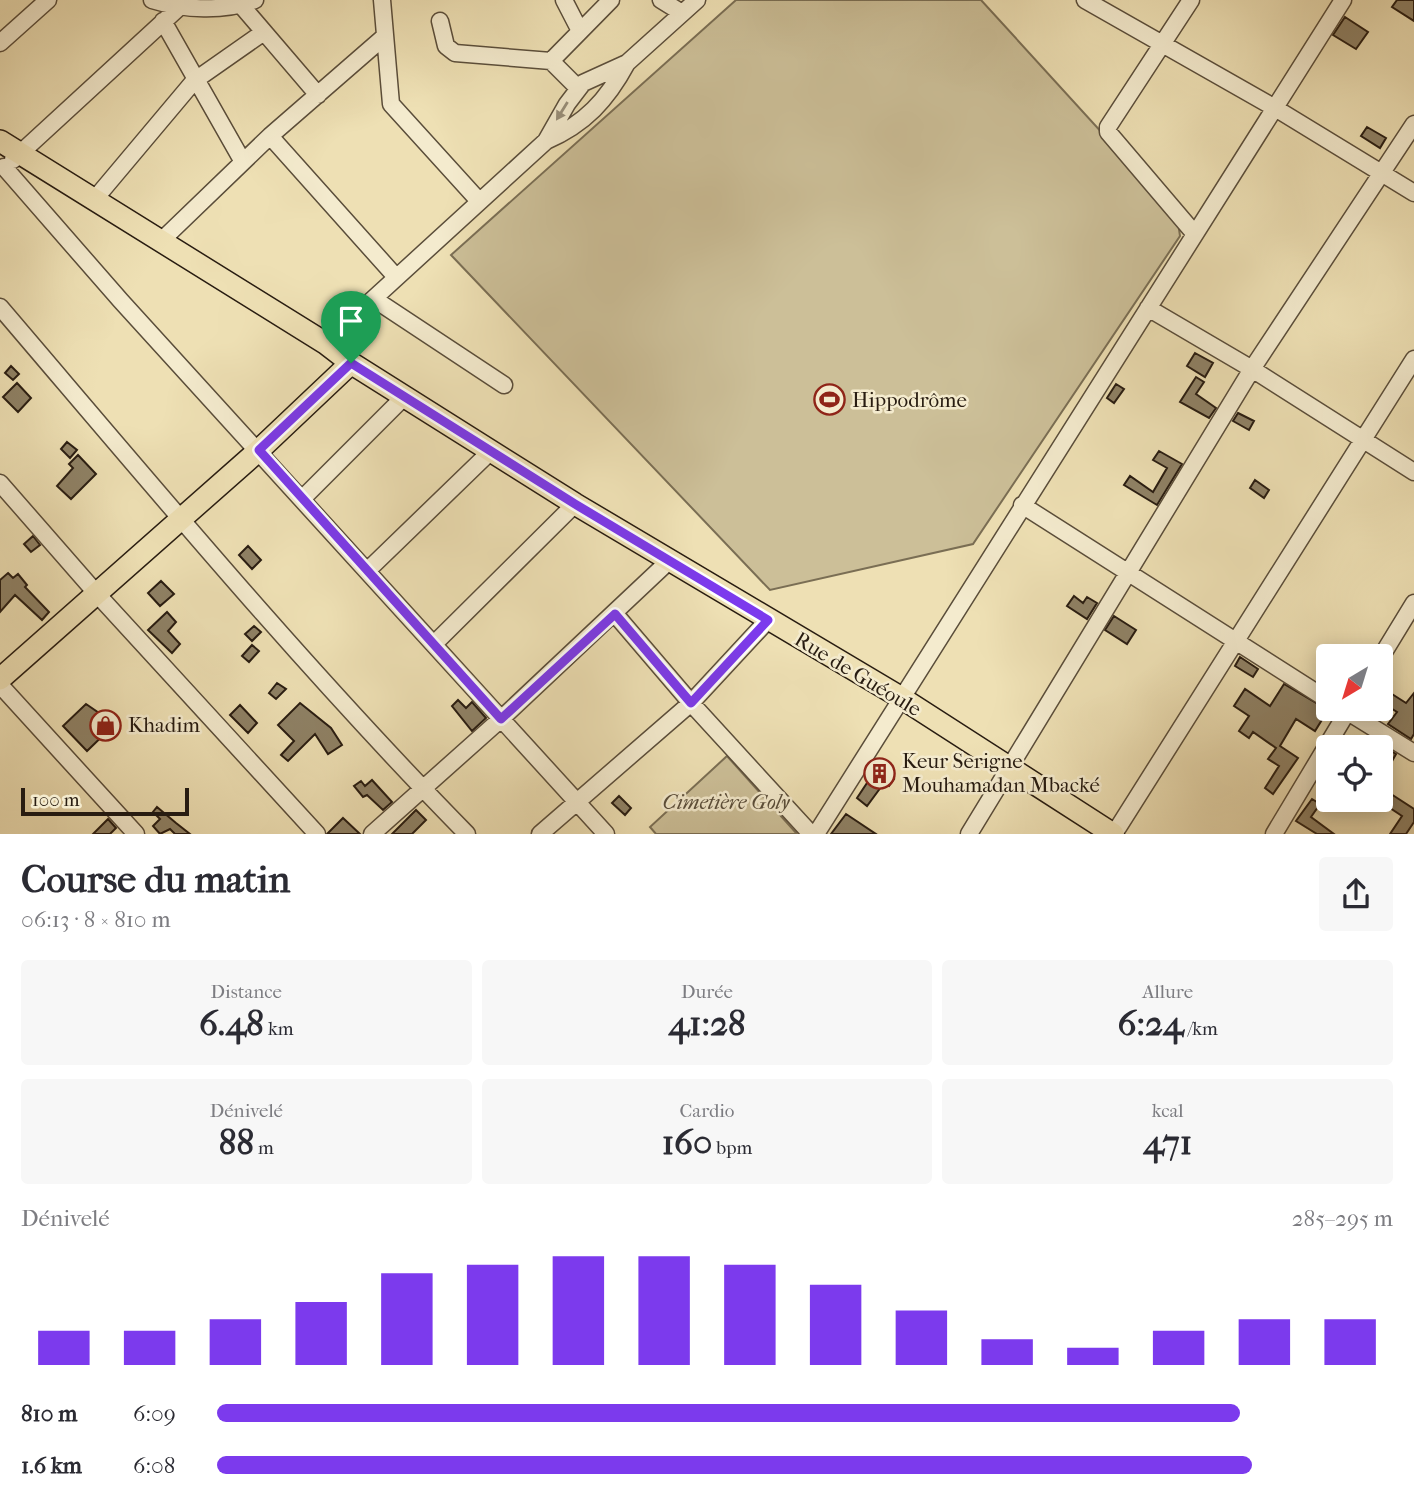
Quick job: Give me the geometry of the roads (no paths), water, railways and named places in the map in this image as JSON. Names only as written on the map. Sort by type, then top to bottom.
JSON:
[{"type":"main road","name":"Rue de Guéoule","points":[[0,141],[325,342],[351,363],[575,504],[900,698],[1113,834]]},
{"type":"main road","points":[[0,679],[259,450],[351,363]]},
{"type":"street","points":[[0,43],[48,0]]},
{"type":"street","points":[[152,0],[182,4],[248,3],[264,32],[318,95]]},
{"type":"street","points":[[398,0],[383,7],[391,104],[480,201]]},
{"type":"street","points":[[564,0],[580,31]]},
{"type":"street","points":[[551,61],[611,0]]},
{"type":"street","points":[[661,0],[682,13]]},
{"type":"street","points":[[325,342],[546,141],[578,88],[627,63],[697,0]]},
{"type":"street","points":[[1085,0],[1275,108],[1414,194]]},
{"type":"street","points":[[1191,0],[1108,127],[1108,132],[1194,233]]},
{"type":"street","points":[[615,614],[691,703],[813,834],[1343,0]]},
{"type":"street","points":[[182,4],[2,169],[606,834]]},
{"type":"street","points":[[163,21],[194,81],[243,162]]},
{"type":"street","points":[[440,21],[446,46],[455,54],[551,61],[578,88]]},
{"type":"street","points":[[94,200],[194,81],[264,32]]},
{"type":"street","points":[[161,241],[270,136],[384,36]]},
{"type":"street","points":[[546,141],[568,131],[592,114],[627,63]]},
{"type":"street","points":[[969,834],[1252,369],[1384,174],[1414,124]]},
{"type":"street","points":[[270,136],[396,277]]},
{"type":"street","points":[[374,299],[504,385]]},
{"type":"street","points":[[0,307],[181,519],[422,788],[467,834]]},
{"type":"street","points":[[1148,308],[1252,369],[1414,472]]},
{"type":"street","points":[[1113,834],[1414,359]]},
{"type":"street","points":[[303,498],[404,397]]},
{"type":"street","points":[[367,571],[491,451]]},
{"type":"street","points":[[0,483],[97,594],[317,834]]},
{"type":"street","points":[[434,644],[575,504]]},
{"type":"street","points":[[1022,505],[1316,693]]},
{"type":"street","points":[[372,834],[501,719],[670,560]]},
{"type":"street","points":[[1389,644],[1414,603]]},
{"type":"street","points":[[540,834],[691,703],[768,620]]},
{"type":"street","points":[[0,685],[136,834]]},
{"type":"street","points":[[1274,834],[1341,721]]},
{"type":"street","points":[[1364,721],[1414,753]]},
{"type":"place","name":"Hippodrôme","points":[[829,400]]},
{"type":"place","name":"Khadim","points":[[105,725]]},
{"type":"place","name":"Keur Serigne Mouhamadan Mbacké","points":[[879,773]]},
{"type":"park label","name":"Cimetière Goly","points":[[726,802]]}]
